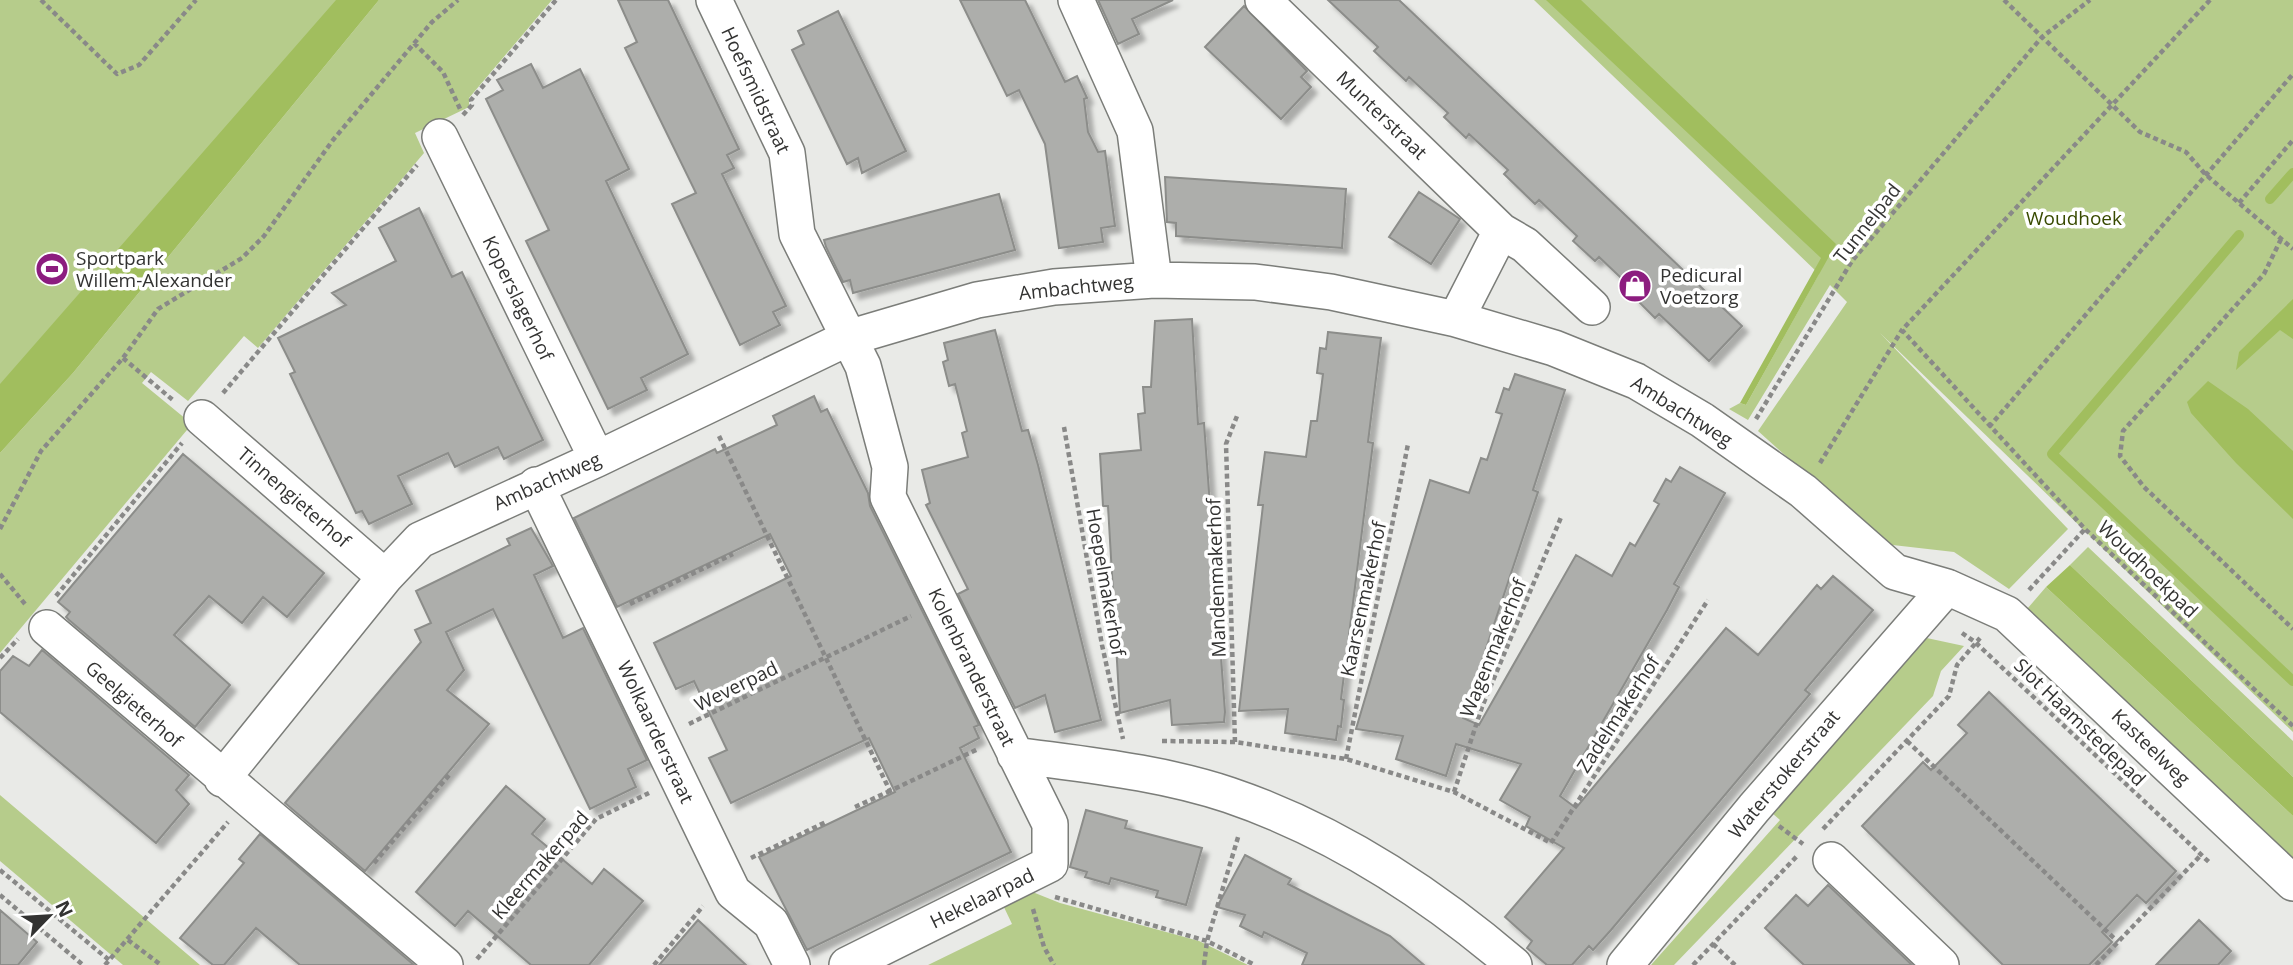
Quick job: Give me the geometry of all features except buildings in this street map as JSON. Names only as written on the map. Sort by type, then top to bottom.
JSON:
[{"type":"street","name":"Hoefsmidstraat","points":[[714,0],[787,153],[797,234],[848,338]]},
{"type":"street","points":[[1076,0],[1135,131],[1154,280]]},
{"type":"street","name":"Munterstraat","points":[[1262,0],[1502,231],[1525,245],[1592,307]]},
{"type":"street","name":"Koperslagerhof","points":[[451,126],[597,459]]},
{"type":"street","points":[[1456,319],[1502,231]]},
{"type":"street","name":"Ambachtweg","points":[[234,789],[385,577],[420,540],[597,459],[848,338],[977,300],[1019,292],[1154,280],[1255,282],[1331,292],[1456,319],[1553,348],[1636,381],[1702,420],[1802,491],[1895,572],[1947,587],[2007,614]]},
{"type":"street","name":"Kolenbranderstraat","points":[[848,338],[863,366],[890,467],[888,496],[1011,745],[1229,795],[1325,835],[1405,881],[1476,932],[1514,965]]},
{"type":"street","name":"Tinnengieterhof","points":[[202,418],[385,577]]},
{"type":"street","name":"Wolkaarderstraat","points":[[536,485],[733,892],[771,923],[792,965]]},
{"type":"street","name":"Waterstokerstraat","points":[[1625,965],[1754,808],[1947,587]]},
{"type":"street","name":"Kasteelweg","points":[[2007,614],[2293,883]]},
{"type":"street","name":"Geelgieterhof","points":[[37,620],[234,789]]},
{"type":"street","name":"Hekelaarpad","points":[[847,965],[1028,883],[1050,864],[1050,824],[1011,745]]},
{"type":"street","points":[[234,789],[445,965]]},
{"type":"street","points":[[1818,848],[1941,965]]},
{"type":"path","points":[[41,0],[117,74],[138,65],[196,0]]},
{"type":"path","points":[[0,529],[41,451],[123,358],[158,309],[242,258],[264,236],[333,140],[414,43],[458,0]]},
{"type":"path","points":[[0,658],[37,620],[202,418],[451,126],[472,105],[471,100],[556,0]]},
{"type":"path","points":[[2004,0],[2140,132],[2186,152],[2205,174],[2293,248]]},
{"type":"path","name":"Tunnelpad","points":[[1739,447],[1852,261],[2042,37],[2090,0]]},
{"type":"path","points":[[1802,491],[1902,330],[2110,104],[2210,0]]},
{"type":"path","points":[[414,43],[443,72],[451,126]]},
{"type":"path","points":[[1989,426],[2293,74]]},
{"type":"path","points":[[2239,203],[2293,140]]},
{"type":"path","points":[[2281,239],[2264,274],[2123,432],[2120,456],[2144,487],[2293,629]]},
{"type":"path","name":"Woudhoekpad","points":[[1902,330],[2085,529],[2293,726]]},
{"type":"path","points":[[123,358],[183,408],[202,418]]},
{"type":"path","points":[[705,407],[890,791]]},
{"type":"path","name":"Mandenmakerhof","points":[[1235,741],[1226,444],[1237,416]]},
{"type":"path","name":"Hoepelmakerhof","points":[[1064,427],[1102,645],[1124,740]]},
{"type":"path","name":"Kaarsenmakerhof","points":[[1346,759],[1408,444]]},
{"type":"path","name":"Wagenmakerhof","points":[[1454,792],[1482,707],[1562,515]]},
{"type":"path","points":[[1693,965],[1818,848],[1907,741],[1949,696],[1958,665],[1975,642],[2007,614],[2085,529]]},
{"type":"path","points":[[601,618],[733,554]]},
{"type":"path","points":[[0,574],[37,620]]},
{"type":"path","name":"Zadelmakerhof","points":[[1454,792],[1551,843],[1708,600]]},
{"type":"path","name":"Weverpad","points":[[659,738],[940,602]]},
{"type":"path","name":"Slot Haamstedepad","points":[[1919,617],[1961,632],[1975,642],[2211,864]]},
{"type":"path","points":[[1152,741],[1235,741],[1346,759],[1454,792]]},
{"type":"path","points":[[1907,741],[2118,942]]},
{"type":"path","points":[[855,807],[1011,745]]},
{"type":"path","points":[[353,888],[450,774]]},
{"type":"path","name":"Kleermakerpad","points":[[472,965],[596,819],[678,779]]},
{"type":"path","points":[[0,870],[107,963],[128,940],[234,789]]},
{"type":"path","points":[[1204,965],[1207,941],[1250,804]]},
{"type":"path","points":[[654,965],[724,875],[826,822]]},
{"type":"path","points":[[2096,965],[2200,856]]},
{"type":"path","points":[[1028,883],[1060,900],[1207,941],[1255,965]]},
{"type":"path","points":[[1028,883],[1038,929],[1054,965]]},
{"type":"path","points":[[0,895],[82,965]]},
{"type":"path","points":[[128,940],[161,965]]},
{"type":"path","points":[[1713,944],[1735,965]]},
{"type":"green space","name":"Sportpark Willem-Alexander","points":[[0,0],[341,0],[0,387]]},
{"type":"green space","points":[[379,0],[552,0],[469,98],[469,107],[415,133],[424,153],[258,348],[244,336],[188,401],[151,372],[142,383],[192,424],[0,653],[0,453],[73,373]]},
{"type":"green space","name":"Woudhoek","points":[[1534,0],[2293,0],[2293,732],[1880,333],[2068,529],[2009,589],[1954,552],[1884,544],[1758,431],[1847,302],[1830,285],[1748,420],[1729,409],[1740,403],[1746,405],[1819,274]]},
{"type":"green space","points":[[2088,547],[2293,741],[2293,777],[2070,565]]},
{"type":"green space","points":[[2046,587],[2293,816],[2293,865],[2027,609]]},
{"type":"green space","points":[[1922,637],[1964,646],[1941,671],[1933,696],[1674,965],[1651,965],[1780,820],[1772,813]]},
{"type":"green space","points":[[0,795],[200,965],[123,965],[0,861]]},
{"type":"green space","points":[[1034,888],[1035,893],[1060,903],[1199,941],[1248,965],[928,965],[1012,924],[1002,903]]},
{"type":"shaded area","points":[[336,0],[379,0],[73,373],[0,453],[0,384]]},
{"type":"shaded area","points":[[1546,0],[1581,0],[1836,244],[1746,405],[1740,403],[1821,258]]},
{"type":"shaded area","points":[[2293,299],[2293,339],[2280,330],[2236,370],[2239,352]]},
{"type":"shaded area","points":[[2208,381],[2248,409],[2293,451],[2293,519],[2236,463],[2191,413],[2187,402]]},
{"type":"shaded area","points":[[2070,565],[2293,777],[2293,816],[2046,587]]},
{"type":"waterway","points":[[2270,199],[2293,173]]},
{"type":"waterway","points":[[2239,235],[2052,454],[2293,681]]},
{"type":"place","name":"Sportpark Willem-Alexander","points":[[52,269]]},
{"type":"place","name":"Pedicural Voetzorg","points":[[1635,286]]}]
